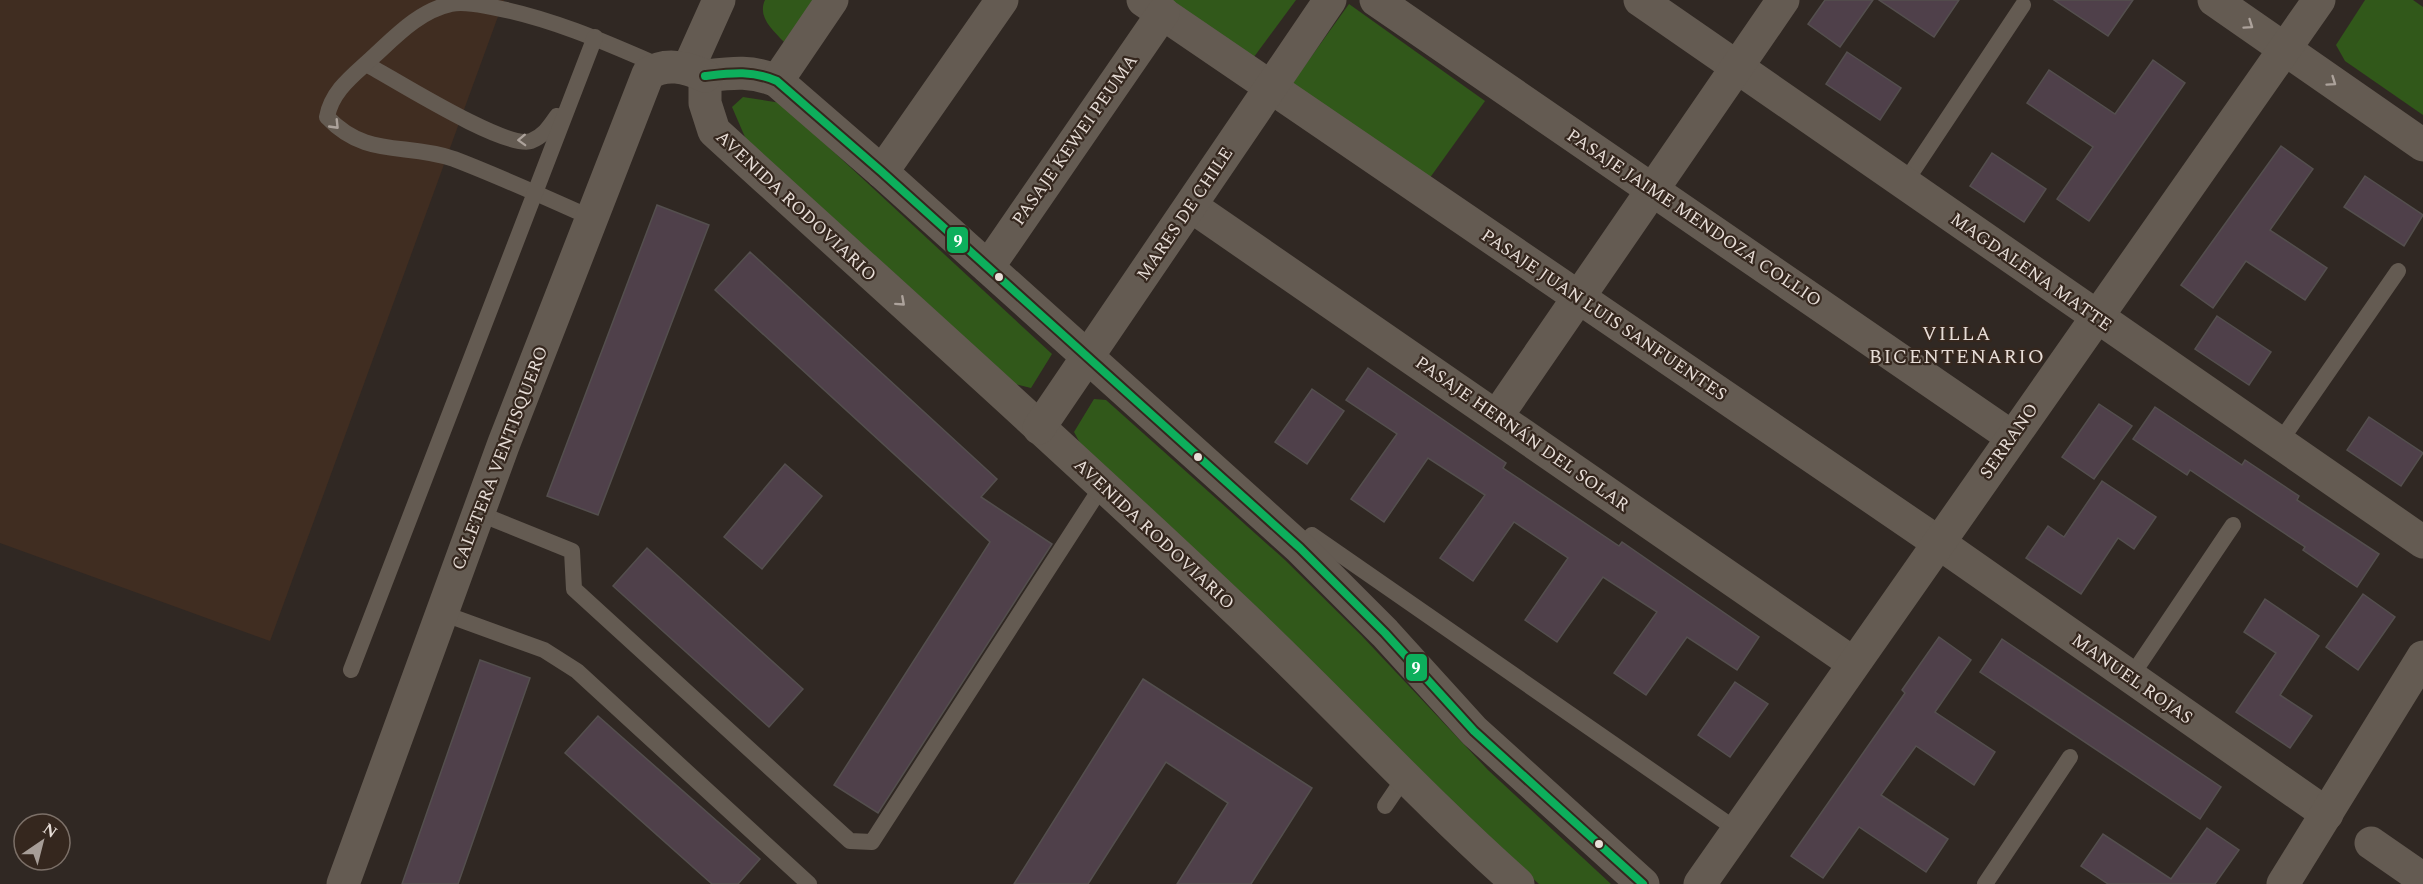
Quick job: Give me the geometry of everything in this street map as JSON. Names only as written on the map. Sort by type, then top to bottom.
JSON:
[{"type":"street","name":"CALETERA VENTISQUERO","points":[[343,884],[478,513],[594,219],[648,74],[684,70],[719,0]]},
{"type":"street","points":[[777,81],[832,0]]},
{"type":"street","points":[[882,172],[1002,0]]},
{"type":"street","name":"MARES DE CHILE","points":[[1039,428],[1330,0]]},
{"type":"street","name":"PASAJE JAIME MENDOZA COLLIO","points":[[1376,0],[2012,437]]},
{"type":"street","name":"MAGDALENA MATTE","points":[[1640,0],[2423,542]]},
{"type":"street","points":[[1497,416],[1783,0]]},
{"type":"street","points":[[2214,0],[2423,145]]},
{"type":"street","name":"SERRANO","points":[[1700,884],[2319,0]]},
{"type":"street","name":"PASAJE JUAN LUIS SANFUENTES","points":[[1153,7],[1939,543]]},
{"type":"street","name":"PASAJE KEWEI PEUMA","points":[[988,267],[1153,7]]},
{"type":"street","points":[[684,70],[759,73],[777,81],[882,172],[1300,549],[1385,633],[1474,731],[1643,884]]},
{"type":"street","name":"AVENIDA RODOVIARIO","points":[[684,70],[705,103],[714,131],[1235,609],[1404,778],[1518,884]]},
{"type":"street","name":"PASAJE HERNÁN DEL SOLAR","points":[[1191,206],[1853,663]]},
{"type":"street","name":"MANUEL ROJAS","points":[[1939,543],[2327,814]]},
{"type":"street","points":[[2283,884],[2423,657]]},
{"type":"street","points":[[2372,843],[2423,879]]},
{"type":"lane","points":[[594,219],[453,159],[427,151],[383,148],[358,141],[341,132],[327,117],[330,101],[366,64],[413,22],[427,12],[453,3],[520,12],[684,70]]},
{"type":"lane","points":[[1904,184],[2023,5]]},
{"type":"lane","points":[[351,670],[595,37]]},
{"type":"lane","points":[[366,64],[485,130],[512,140],[530,141],[547,131],[575,87]]},
{"type":"lane","points":[[2278,443],[2398,271]]},
{"type":"lane","points":[[478,513],[572,551],[574,589],[850,841],[872,843],[1102,486]]},
{"type":"lane","points":[[2130,678],[2233,525]]},
{"type":"lane","points":[[1300,549],[1312,535],[1737,830]]},
{"type":"lane","points":[[442,613],[544,650],[577,671],[809,884]]},
{"type":"lane","points":[[1985,884],[2070,758]]},
{"type":"lane","points":[[1385,806],[1404,778]]},
{"type":"shaded area","points":[[0,0],[504,0],[270,641],[0,543]]},
{"type":"green space","points":[[765,0],[814,0],[784,42],[765,18],[763,6]]},
{"type":"green space","points":[[1161,0],[1296,0],[1248,65]]},
{"type":"green space","points":[[2365,0],[2413,0],[2423,7],[2423,115],[2345,61],[2336,45]]},
{"type":"green space","points":[[1349,4],[1485,101],[1424,186],[1288,89]]},
{"type":"green space","points":[[743,97],[781,103],[1052,354],[1031,388],[1007,382],[748,144],[732,107]]},
{"type":"green space","points":[[1094,399],[1106,400],[1285,560],[1361,635],[1488,770],[1611,884],[1539,884],[1416,773],[1081,445],[1074,432]]},
{"type":"building","points":[[1825,0],[1873,0],[1840,47],[1808,24]]},
{"type":"building","points":[[1879,0],[1959,0],[1934,37]]},
{"type":"building","points":[[2054,0],[2133,0],[2108,36]]},
{"type":"building","points":[[1847,52],[1901,88],[1880,120],[1826,84]]},
{"type":"building","points":[[2153,60],[2185,83],[2089,221],[2057,199],[2093,147],[2027,103],[2049,70],[2115,114]]},
{"type":"building","points":[[2281,146],[2313,169],[2270,230],[2327,268],[2305,300],[2246,261],[2213,308],[2181,285]]},
{"type":"building","points":[[1992,153],[2046,189],[2024,222],[1970,186]]},
{"type":"building","points":[[2365,176],[2423,215],[2404,246],[2344,207]]},
{"type":"building","points":[[657,205],[709,225],[598,515],[547,496]]},
{"type":"building","points":[[750,252],[997,479],[981,497],[1052,544],[878,813],[834,785],[990,542],[715,290]]},
{"type":"building","points":[[2217,316],[2271,352],[2249,385],[2195,349]]},
{"type":"building","points":[[1368,368],[1506,463],[1503,468],[1619,546],[1622,542],[1759,637],[1737,670],[1687,637],[1646,695],[1614,673],[1657,612],[1603,577],[1557,642],[1525,620],[1568,558],[1514,522],[1473,581],[1440,558],[1485,495],[1428,458],[1384,522],[1351,499],[1397,434],[1346,400]]},
{"type":"building","points":[[1312,389],[1344,411],[1307,464],[1275,442]]},
{"type":"building","points":[[2099,404],[2132,426],[2094,479],[2062,457]]},
{"type":"building","points":[[2155,407],[2242,465],[2245,460],[2299,496],[2297,500],[2379,554],[2357,587],[2303,550],[2305,547],[2190,470],[2187,475],[2133,439]]},
{"type":"building","points":[[2369,417],[2423,453],[2401,486],[2347,450]]},
{"type":"building","points":[[785,464],[822,496],[762,569],[724,537]]},
{"type":"building","points":[[2102,481],[2156,517],[2134,549],[2118,538],[2081,594],[2026,558],[2048,526],[2064,537]]},
{"type":"building","points":[[647,548],[803,689],[769,727],[613,586]]},
{"type":"building","points":[[2363,594],[2395,617],[2358,670],[2326,647]]},
{"type":"building","points":[[2265,599],[2319,636],[2280,695],[2312,716],[2290,748],[2236,712],[2276,653],[2244,632]]},
{"type":"building","points":[[1939,637],[1971,660],[1935,712],[1995,752],[1974,785],[1916,746],[1881,795],[1948,839],[1926,872],[1859,827],[1823,878],[1791,856],[1905,693],[1902,690]]},
{"type":"building","points":[[2002,639],[2221,787],[2200,819],[1980,672]]},
{"type":"building","points":[[480,660],[530,678],[458,884],[402,884]]},
{"type":"building","points":[[1143,679],[1312,788],[1251,884],[1177,884],[1228,803],[1166,762],[1088,884],[1014,884]]},
{"type":"building","points":[[1735,682],[1768,704],[1730,757],[1698,735]]},
{"type":"building","points":[[598,716],[760,859],[738,884],[712,884],[565,753]]},
{"type":"building","points":[[2207,828],[2239,850],[2215,884],[2108,884],[2081,866],[2103,834],[2171,879]]},
{"type":"transit line","name":"9","points":[[705,76],[750,74],[777,81],[882,172],[1300,548],[1385,633],[1474,731],[1643,884]]},
{"type":"district","name":"VILLA BICENTENARIO","points":[[1957,346]]}]
